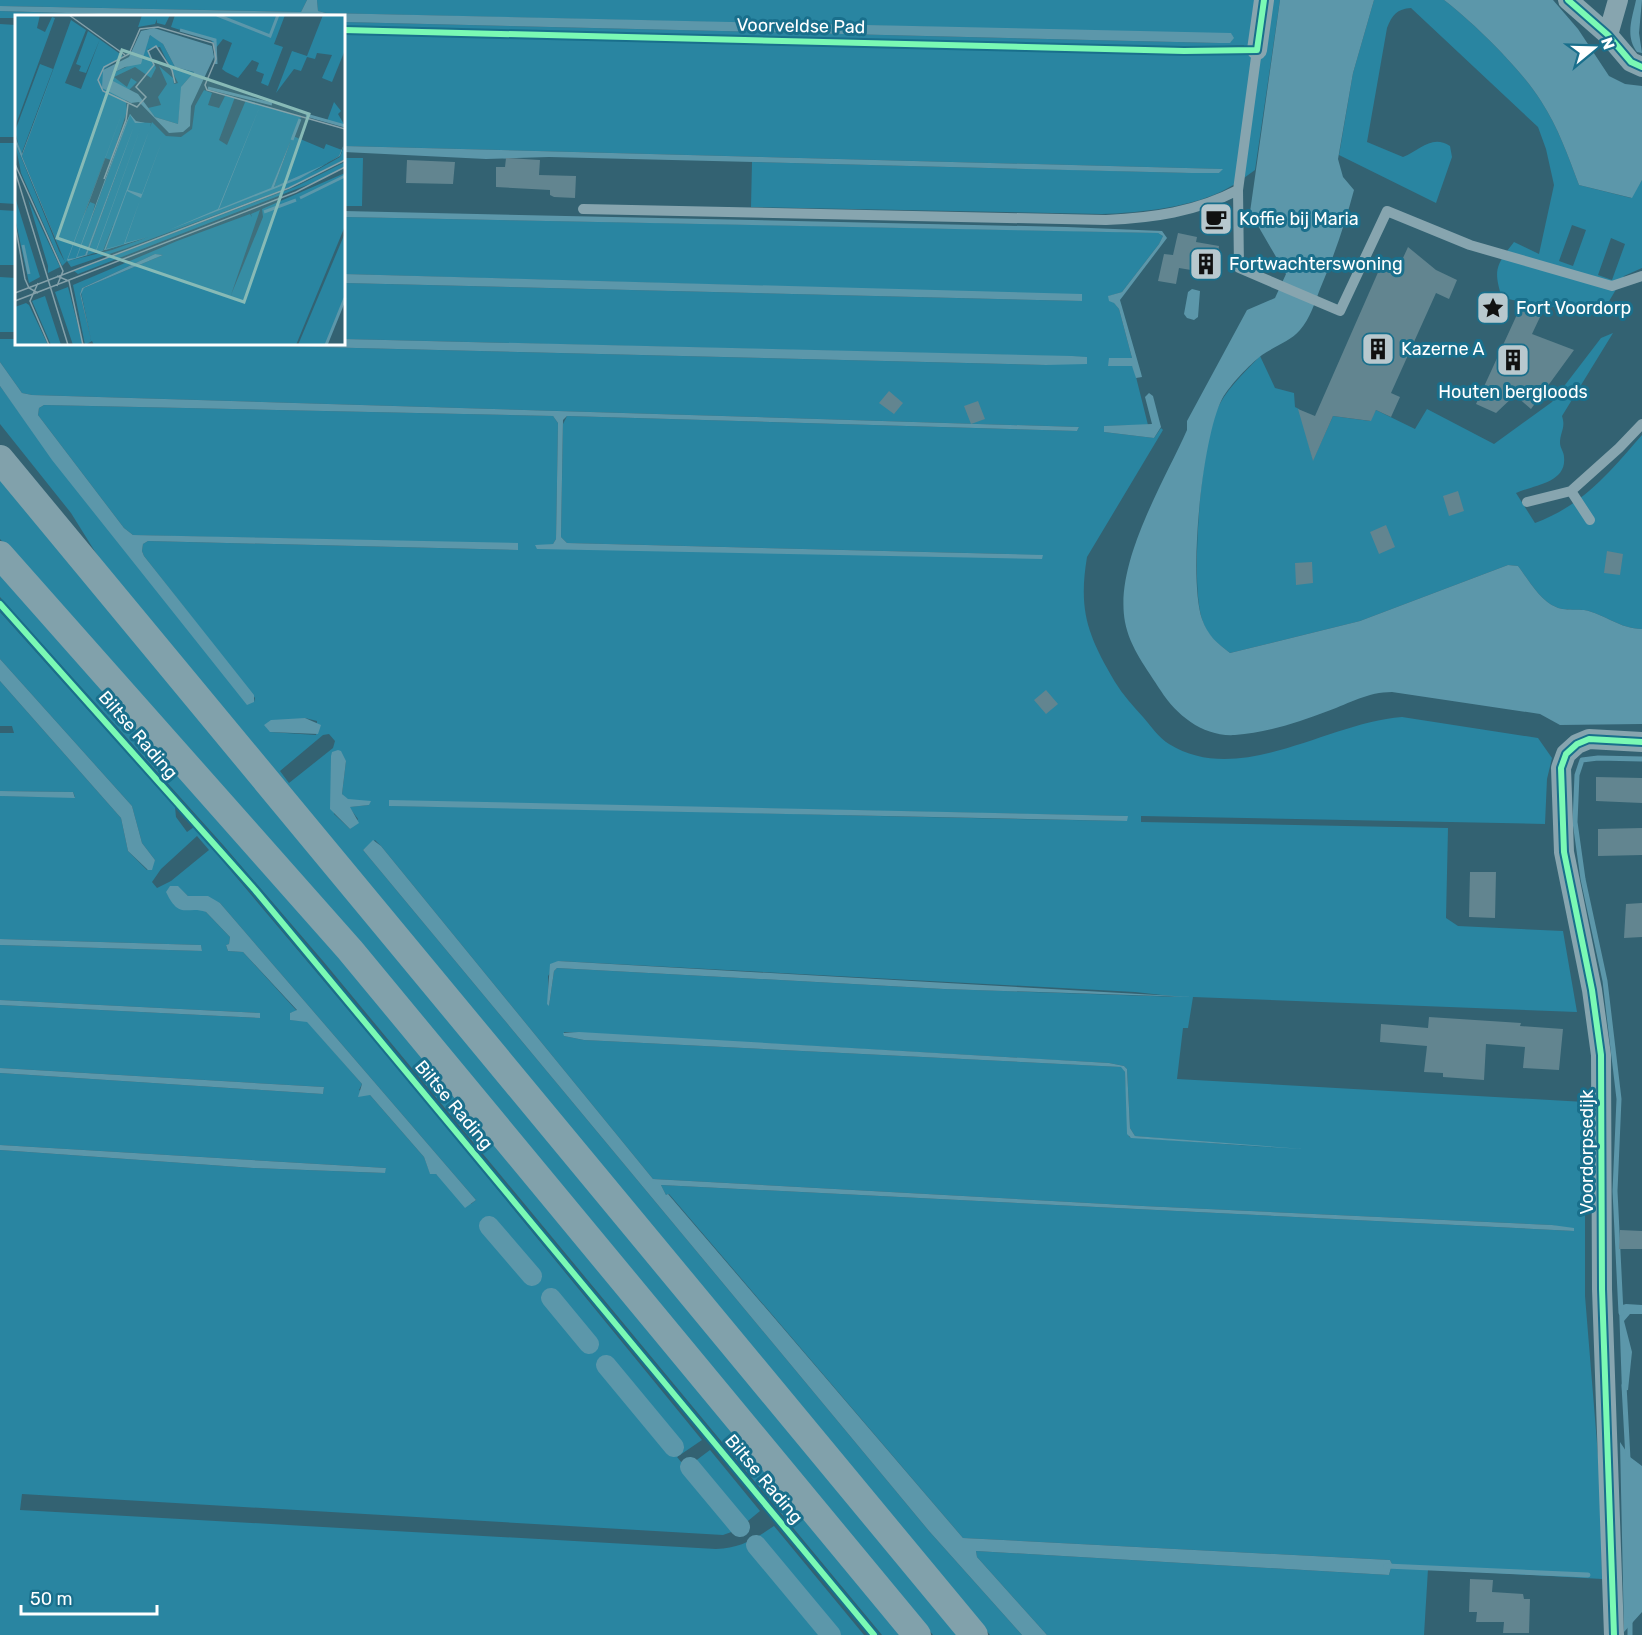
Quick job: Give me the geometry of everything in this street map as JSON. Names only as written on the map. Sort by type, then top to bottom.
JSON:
[{"type":"main road","points":[[0,459],[974,1635]]},
{"type":"main road","name":"Biltse Rading","points":[[0,555],[350,950],[916,1635]]},
{"type":"street","points":[[1257,50],[1264,0]]},
{"type":"street","points":[[1568,0],[1608,35],[1631,62],[1642,67]]},
{"type":"street","points":[[1608,35],[1618,0]]},
{"type":"street","name":"Voordorpsedijk","points":[[1614,1635],[1602,1289],[1601,1055],[1592,990],[1563,852],[1561,768],[1566,754],[1577,744],[1589,739],[1642,742]]},
{"type":"lane","points":[[1257,50],[1238,190],[1239,268],[1340,311],[1388,211],[1470,245],[1612,286],[1642,276]]},
{"type":"lane","points":[[584,209],[1106,220],[1166,215],[1217,201],[1238,190]]},
{"type":"lane","points":[[1527,502],[1571,491],[1642,424]]},
{"type":"lane","points":[[1571,491],[1590,520]]},
{"type":"shaded area","points":[[0,0],[307,0],[301,12],[0,6]]},
{"type":"shaded area","points":[[307,0],[317,0],[318,11],[326,13],[1231,33],[1234,38],[1230,43],[1219,43],[345,22],[345,15],[132,15],[0,11],[0,6],[301,12]]},
{"type":"shaded area","points":[[317,0],[1280,0],[1255,170],[1232,186],[1200,200],[1149,210],[1102,214],[751,207],[752,162],[1191,173],[1219,173],[1222,169],[345,146],[345,33],[1191,55],[1243,53],[1244,45],[1187,48],[345,27],[345,22],[1219,43],[1232,41],[1232,34],[318,11]]},
{"type":"shaded area","points":[[1280,0],[1374,0],[1353,73],[1338,159],[1343,177],[1354,190],[1335,252],[1304,326],[1287,341],[1251,364],[1222,399],[1215,418],[1203,475],[1197,542],[1198,599],[1204,625],[1213,639],[1230,653],[1360,621],[1508,565],[1518,566],[1535,589],[1550,604],[1563,609],[1592,612],[1627,627],[1642,629],[1642,724],[1560,725],[1540,714],[1383,692],[1271,729],[1247,734],[1224,735],[1202,729],[1175,709],[1135,649],[1127,632],[1124,599],[1133,550],[1143,524],[1187,430],[1187,421],[1247,310],[1275,298],[1286,274],[1250,212]]},
{"type":"shaded area","points":[[1374,0],[1444,0],[1496,47],[1532,88],[1558,131],[1579,185],[1631,198],[1642,180],[1642,268],[1624,276],[1605,308],[1592,314],[1579,314],[1564,306],[1543,306],[1502,298],[1497,274],[1500,262],[1514,242],[1539,254],[1554,185],[1546,149],[1538,127],[1411,8],[1396,14],[1387,28],[1367,142],[1403,157],[1432,142],[1450,146],[1452,157],[1436,203],[1339,155],[1353,73]],"holes":[[[1572,225],[1586,230],[1573,266],[1559,261]],[[1611,238],[1625,244],[1612,280],[1598,275]]]},
{"type":"shaded area","points":[[1444,0],[1553,0],[1578,29],[1609,76],[1625,84],[1642,86],[1642,180],[1632,198],[1579,185],[1558,131],[1532,88],[1496,47]]},
{"type":"shaded area","points":[[1636,0],[1642,0],[1639,33],[1642,53],[1637,52],[1633,46],[1630,34]]},
{"type":"shaded area","points":[[0,11],[132,15],[15,15],[15,18],[0,18]]},
{"type":"shaded area","points":[[0,24],[15,25],[15,137],[0,137]]},
{"type":"shaded area","points":[[0,143],[15,143],[15,204],[0,203]]},
{"type":"shaded area","points":[[345,146],[1223,169],[1219,173],[1191,173],[549,157],[486,159],[345,152]]},
{"type":"shaded area","points":[[345,158],[363,158],[362,206],[345,206]]},
{"type":"shaded area","points":[[0,210],[15,211],[15,265],[0,265]]},
{"type":"shaded area","points":[[345,211],[1162,231],[1167,238],[1120,300],[1142,377],[1136,378],[1132,366],[1108,366],[1109,358],[1132,358],[1119,309],[1109,301],[1108,296],[1122,292],[1159,244],[1163,236],[1158,233],[345,217]]},
{"type":"shaded area","points":[[345,217],[1074,231],[1158,233],[1163,236],[1122,292],[1109,296],[1119,309],[1132,358],[1119,358],[1108,365],[1132,366],[1134,369],[1148,425],[1104,426],[1104,432],[1154,438],[1161,428],[1163,430],[1087,557],[1084,593],[1087,622],[1098,651],[1121,691],[1162,739],[1196,756],[1225,759],[1254,756],[1374,721],[1402,717],[1538,738],[1552,758],[1547,779],[1545,824],[1141,816],[1141,822],[1448,828],[1446,918],[1458,926],[1563,931],[1577,1012],[1193,997],[1188,1028],[1183,1028],[1177,1079],[1585,1102],[1585,1296],[1600,1480],[1602,1579],[1428,1569],[1424,1635],[1047,1635],[977,1557],[976,1551],[1389,1575],[1392,1564],[1390,1560],[963,1538],[669,1194],[666,1195],[661,1185],[1574,1231],[1552,1225],[1143,1206],[653,1179],[375,840],[363,850],[929,1531],[1022,1635],[990,1635],[109,574],[71,513],[0,424],[0,386],[92,508],[254,702],[255,698],[144,556],[143,544],[148,541],[517,550],[518,544],[133,535],[124,528],[38,415],[39,408],[44,405],[553,416],[558,423],[556,539],[553,544],[535,547],[1043,555],[567,543],[561,537],[563,424],[567,416],[1077,431],[1079,427],[32,395],[22,393],[0,362],[0,339],[15,339],[15,345],[238,345],[1046,365],[1087,357],[345,339],[345,283],[1081,301],[1082,295],[345,274]],"holes":[[[305,718],[317,721],[316,735],[270,732]],[[329,734],[335,741],[333,748],[289,783],[280,771],[323,735]],[[331,756],[346,761],[342,794],[346,799],[369,805],[349,807],[358,819],[350,829],[334,814]],[[389,801],[1127,816],[1127,821],[389,806]],[[558,961],[1135,992],[1180,997],[944,989],[557,968],[554,971],[549,1006],[548,976]],[[564,1032],[1109,1063],[1124,1066],[1127,1069],[1130,1128],[1135,1136],[1278,1148],[1129,1137],[1125,1072],[1122,1067],[584,1040],[564,1036]]]},
{"type":"shaded area","points":[[345,274],[1082,294],[1082,301],[345,283]]},
{"type":"shaded area","points":[[0,277],[15,278],[15,332],[0,332]]},
{"type":"shaded area","points":[[1192,289],[1200,291],[1198,317],[1194,320],[1187,318],[1184,314],[1188,292]]},
{"type":"shaded area","points":[[1613,333],[1562,416],[1560,443],[1564,457],[1560,472],[1548,482],[1516,493],[1535,523],[1552,516],[1594,487],[1642,435],[1642,629],[1627,627],[1584,610],[1556,607],[1540,595],[1518,566],[1508,565],[1360,621],[1230,653],[1210,635],[1202,619],[1197,577],[1199,516],[1205,456],[1215,414],[1223,398],[1260,356],[1275,388],[1294,393],[1295,407],[1299,409],[1313,460],[1333,416],[1370,421],[1376,410],[1415,429],[1427,409],[1494,444],[1552,402],[1601,338]]},
{"type":"shaded area","points":[[345,339],[1087,357],[1087,364],[1046,365],[238,345],[345,345]]},
{"type":"shaded area","points":[[0,362],[22,393],[32,395],[1079,427],[1077,431],[567,416],[563,420],[561,537],[567,543],[1043,555],[1042,559],[537,549],[535,545],[553,544],[556,539],[558,423],[553,416],[44,405],[39,408],[38,415],[124,528],[133,535],[518,543],[518,550],[148,541],[143,544],[144,556],[254,695],[254,702],[247,705],[52,460],[0,386]]},
{"type":"shaded area","points":[[1149,393],[1153,396],[1161,427],[1154,438],[1104,432],[1104,426],[1152,424],[1145,397]]},
{"type":"shaded area","points":[[0,478],[961,1635],[933,1635],[191,751],[0,539]]},
{"type":"shaded area","points":[[0,572],[339,957],[904,1635],[882,1635],[323,961],[224,846],[0,597]]},
{"type":"shaded area","points":[[0,612],[175,807],[176,817],[187,832],[194,827],[435,1113],[702,1440],[677,1457],[686,1468],[710,1450],[760,1511],[737,1530],[723,1535],[22,1494],[20,1510],[716,1549],[747,1542],[774,1526],[864,1635],[0,1635],[0,1150],[253,1168],[384,1173],[386,1168],[0,1145],[0,1073],[323,1094],[324,1087],[0,1068],[0,1005],[259,1018],[259,1013],[0,1000],[0,945],[202,951],[201,945],[0,939],[0,796],[75,797],[73,792],[0,791],[0,733],[14,733],[12,726],[0,726],[0,681],[121,818],[128,851],[147,870],[155,860],[142,843],[132,806],[0,659]],"holes":[[[197,836],[209,850],[171,881],[157,888],[152,882],[161,869]],[[170,886],[177,886],[188,896],[220,903],[476,1200],[471,1204],[436,1174],[430,1173],[424,1157],[370,1095],[359,1090],[362,1084],[307,1021],[290,1020],[290,1013],[297,1011],[243,952],[228,951],[226,945],[229,944],[230,937],[206,912]]]},
{"type":"shaded area","points":[[0,659],[132,806],[142,843],[155,860],[152,870],[148,870],[128,851],[121,818],[0,681]]},
{"type":"shaded area","points":[[305,718],[321,725],[318,734],[270,732],[264,725],[271,720]]},
{"type":"shaded area","points":[[341,751],[346,761],[342,794],[348,799],[371,801],[369,805],[350,807],[359,823],[350,829],[330,809],[331,756],[332,752]]},
{"type":"shaded area","points":[[0,791],[73,792],[75,798],[0,796]]},
{"type":"shaded area","points":[[389,800],[1128,816],[1127,821],[389,806]]},
{"type":"shaded area","points":[[373,840],[381,846],[653,1179],[1143,1206],[1552,1225],[1574,1228],[1574,1231],[661,1185],[666,1195],[668,1194],[963,1538],[1390,1560],[1392,1564],[1389,1575],[976,1551],[977,1557],[1047,1635],[1022,1635],[929,1531],[363,850]]},
{"type":"shaded area","points":[[170,886],[178,886],[188,896],[208,896],[220,903],[476,1200],[465,1208],[436,1174],[430,1174],[424,1157],[370,1095],[358,1097],[362,1084],[307,1022],[290,1020],[290,1013],[297,1010],[243,952],[228,951],[226,945],[229,944],[230,937],[206,912],[184,910],[175,906],[166,892]]},
{"type":"shaded area","points":[[0,939],[201,945],[202,951],[0,945]]},
{"type":"shaded area","points":[[558,961],[1192,997],[944,989],[557,968],[554,971],[549,1006],[547,1004],[550,964]]},
{"type":"shaded area","points":[[0,1000],[260,1013],[260,1018],[0,1005]]},
{"type":"shaded area","points":[[579,1032],[1109,1063],[1124,1066],[1127,1069],[1130,1128],[1135,1136],[1303,1149],[1131,1138],[1127,1134],[1125,1072],[1121,1067],[584,1040],[564,1036],[563,1033]]},
{"type":"shaded area","points":[[0,1068],[324,1087],[323,1094],[0,1073]]},
{"type":"shaded area","points":[[0,1145],[386,1168],[385,1173],[253,1168],[0,1150]]},
{"type":"shaded area","points":[[1642,1305],[1642,1314],[1630,1314],[1624,1321],[1632,1352],[1628,1390],[1622,1391],[1619,1306]]},
{"type":"shaded area","points":[[1620,1442],[1630,1457],[1642,1466],[1642,1612],[1624,1632]]},
{"type":"building","points":[[506,158],[540,160],[539,175],[576,176],[575,198],[554,197],[550,195],[550,190],[496,187],[496,167],[505,167]]},
{"type":"building","points":[[407,160],[455,162],[453,184],[406,183]]},
{"type":"building","name":"Fortwachterswoning","points":[[1178,233],[1197,237],[1196,242],[1219,246],[1215,274],[1179,268],[1176,284],[1158,281],[1164,254],[1173,255]]},
{"type":"building","name":"Kazerne A","points":[[1408,247],[1436,270],[1457,280],[1449,299],[1436,293],[1391,393],[1400,397],[1391,417],[1376,410],[1371,421],[1333,416],[1313,461],[1298,409],[1315,416],[1383,261],[1398,269]]},
{"type":"building","points":[[1520,308],[1540,317],[1532,334],[1574,350],[1531,409],[1515,395],[1496,413],[1476,404]]},
{"type":"building","points":[[889,391],[903,403],[894,414],[879,403]]},
{"type":"building","points":[[978,401],[985,419],[971,424],[964,406]]},
{"type":"building","points":[[1458,491],[1464,511],[1449,516],[1443,496]]},
{"type":"building","points":[[1386,525],[1395,547],[1379,554],[1370,532]]},
{"type":"building","points":[[1607,551],[1623,554],[1620,575],[1604,573]]},
{"type":"building","points":[[1312,562],[1313,583],[1296,585],[1295,563]]},
{"type":"building","points":[[1046,690],[1058,704],[1046,714],[1034,700]]},
{"type":"building","points":[[1596,777],[1642,778],[1642,803],[1596,801]]},
{"type":"building","points":[[1642,828],[1642,855],[1598,856],[1598,829]]},
{"type":"building","points":[[1470,872],[1496,872],[1495,918],[1469,917]]},
{"type":"building","points":[[1642,903],[1642,937],[1624,938],[1626,904]]},
{"type":"building","points":[[1429,1017],[1521,1023],[1520,1026],[1563,1029],[1559,1070],[1523,1068],[1525,1047],[1486,1044],[1484,1080],[1443,1077],[1443,1073],[1424,1072],[1427,1046],[1380,1042],[1381,1024],[1428,1028]]},
{"type":"building","points":[[1620,1230],[1642,1231],[1642,1249],[1619,1249]]},
{"type":"building","points":[[1470,1579],[1493,1580],[1492,1592],[1523,1594],[1524,1599],[1530,1599],[1529,1633],[1503,1633],[1504,1622],[1476,1622],[1477,1612],[1469,1612]]},
{"type":"waterway","points":[[1621,1313],[1615,1191],[1619,1099],[1605,981],[1583,879],[1575,822],[1577,775],[1582,760],[1642,759]]},
{"type":"waterway","points":[[489,1226],[532,1276]]},
{"type":"waterway","points":[[551,1298],[589,1344]]},
{"type":"waterway","points":[[606,1365],[674,1447]]},
{"type":"waterway","points":[[1624,1385],[1628,1459]]},
{"type":"waterway","points":[[690,1467],[740,1527]]},
{"type":"waterway","points":[[756,1545],[831,1635]]},
{"type":"waterway","points":[[1386,1566],[1588,1575]]},
{"type":"waterway","points":[[1630,1619],[1630,1635]]},
{"type":"cycle path","name":"Voorveldse Pad","points":[[345,30],[1184,51],[1257,50],[1264,0]]},
{"type":"cycle path","points":[[1568,0],[1608,35],[1631,62],[1642,67]]},
{"type":"cycle path","points":[[0,604],[255,890],[874,1635]]},
{"type":"cycle path","points":[[1614,1635],[1602,1289],[1601,1055],[1592,990],[1564,852],[1561,768],[1566,754],[1577,744],[1589,739],[1642,742]]},
{"type":"place","name":"Koffie bij Maria","points":[[1216,219]]},
{"type":"place","name":"Fortwachterswoning","points":[[1206,264]]},
{"type":"place","name":"Fort Voordorp","points":[[1493,308]]},
{"type":"place","name":"Kazerne A","points":[[1378,349]]},
{"type":"place","name":"Houten bergloods","points":[[1513,360]]}]
